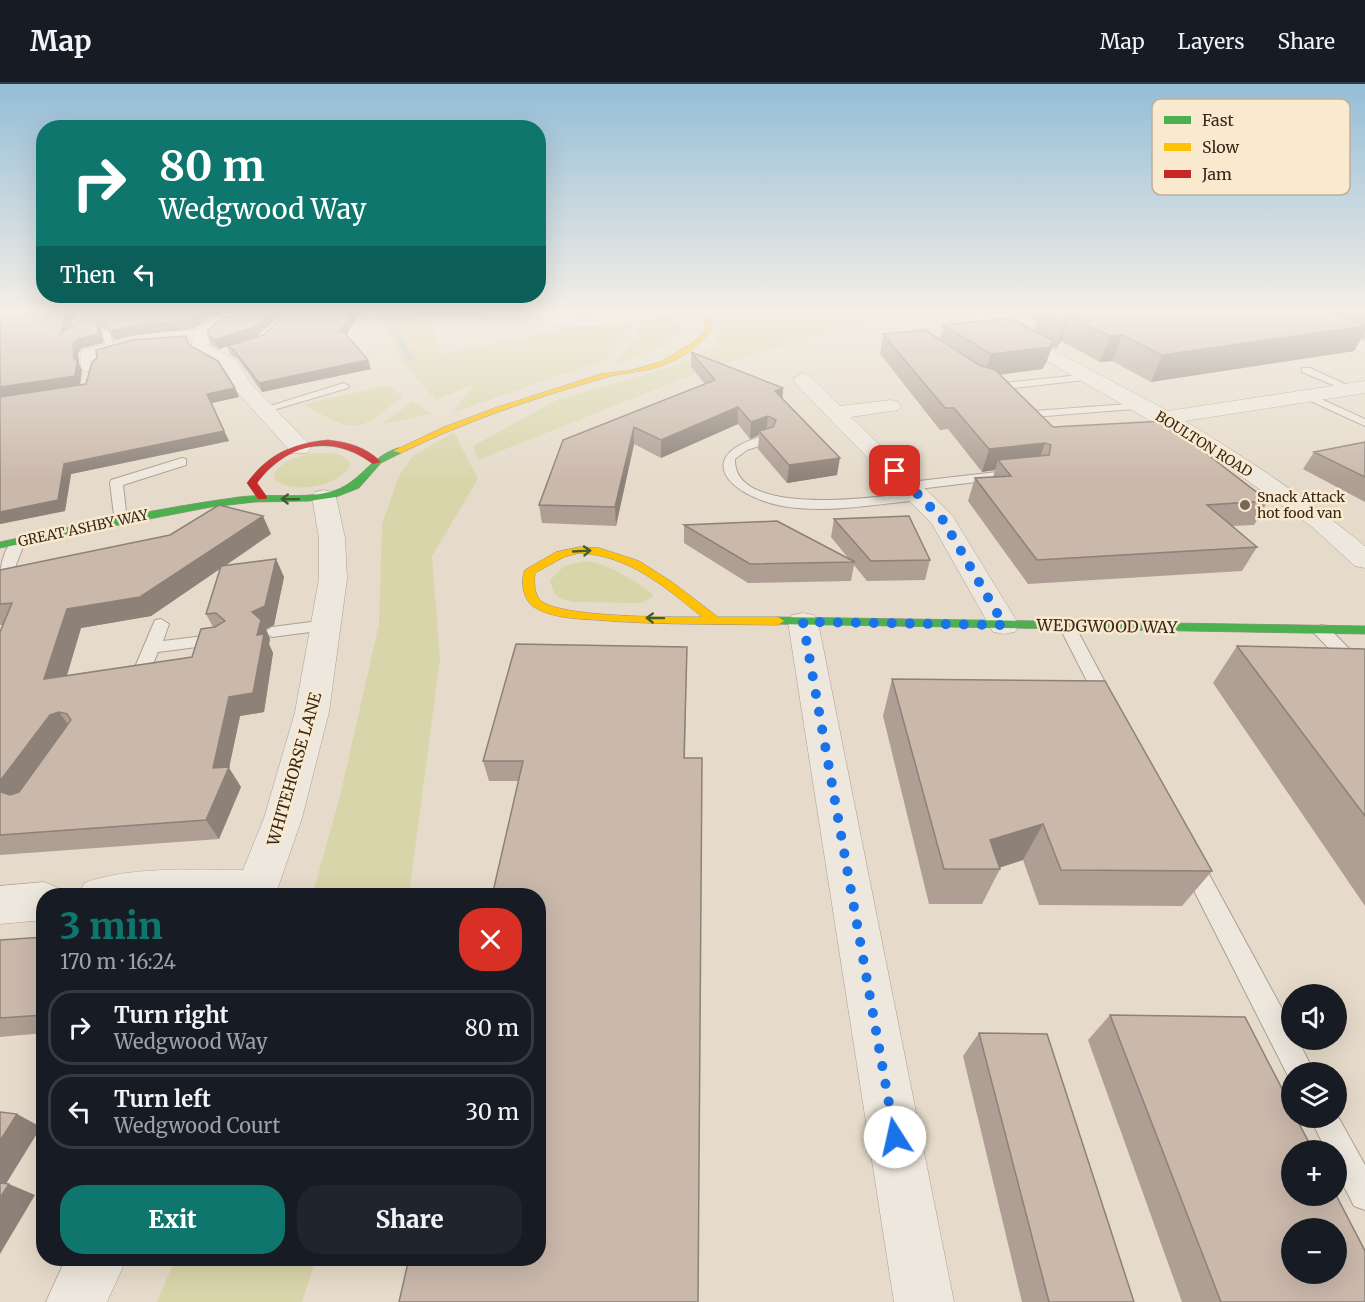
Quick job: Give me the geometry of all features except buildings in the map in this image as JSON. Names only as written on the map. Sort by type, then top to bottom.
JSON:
[{"type":"street","points":[[90,368],[90,372]]},
{"type":"street","points":[[232,368],[245,389],[300,448]]},
{"type":"street","name":"GREAT ASHBY WAY","points":[[605,375],[616,368]]},
{"type":"street","name":"GREAT ASHBY WAY","points":[[0,545],[166,510],[262,497],[296,500],[324,497],[349,489],[366,479],[376,462],[434,432],[605,375],[623,374],[643,368]]},
{"type":"street","name":"BOULTON ROAD","points":[[1070,368],[1165,418],[1269,485],[1309,514],[1365,561]]},
{"type":"street","points":[[802,379],[943,520],[1004,625]]},
{"type":"street","points":[[1165,418],[1358,388]]},
{"type":"street","points":[[837,412],[891,406]]},
{"type":"street","name":"GREAT ASHBY WAY","points":[[396,437],[434,432]]},
{"type":"street","points":[[236,481],[255,473],[277,456],[300,448],[375,439]]},
{"type":"street","points":[[343,444],[360,446],[371,452],[376,462]]},
{"type":"street","points":[[255,473],[252,483],[262,497]]},
{"type":"street","name":"GREAT ASHBY WAY","points":[[166,510],[216,489]]},
{"type":"street","name":"WHITEHORSE LANE","points":[[257,888],[283,818],[310,722],[327,625],[333,579],[332,538],[324,497]]},
{"type":"street","name":"WEDGWOOD WAY","points":[[714,620],[638,564],[616,554],[591,550],[558,554],[529,572],[528,593],[541,608],[573,616],[714,620],[803,622],[1365,630]]},
{"type":"street","points":[[803,622],[924,1302]]},
{"type":"street","points":[[0,905],[36,902]]},
{"type":"street","points":[[76,1302],[94,1266]]},
{"type":"lane","points":[[1306,370],[1358,388]]},
{"type":"lane","points":[[979,382],[1005,386],[1089,377]]},
{"type":"lane","points":[[263,410],[344,386]]},
{"type":"lane","points":[[1308,396],[1365,423]]},
{"type":"lane","points":[[1033,414],[1142,406]]},
{"type":"lane","points":[[767,439],[745,446],[732,454],[728,461],[732,475],[740,486],[757,496],[804,505],[915,491],[1014,475]]},
{"type":"lane","points":[[120,520],[116,483],[182,462]]},
{"type":"lane","points":[[2,576],[18,542]]},
{"type":"lane","points":[[2,576],[26,571]]},
{"type":"lane","points":[[141,674],[160,624]]},
{"type":"lane","points":[[272,632],[327,625]]},
{"type":"lane","points":[[1067,626],[1114,717]]},
{"type":"lane","points":[[1321,630],[1365,676]]},
{"type":"lane","points":[[150,648],[225,639]]},
{"type":"lane","points":[[1180,843],[1296,1062]]},
{"type":"lane","points":[[1329,1128],[1365,1195]]},
{"type":"shaded area","points":[[408,368],[582,368],[452,413],[473,385],[436,400]]},
{"type":"shaded area","points":[[667,368],[711,368],[478,460],[473,446],[555,401]]},
{"type":"shaded area","points":[[388,385],[403,397],[364,424],[346,425],[303,404]]},
{"type":"shaded area","points":[[413,401],[432,414],[382,424]]},
{"type":"shaded area","points":[[454,432],[478,479],[432,556],[440,659],[410,888],[314,888],[340,796],[379,624],[382,524],[399,476],[414,455]]},
{"type":"shaded area","points":[[315,453],[343,456],[350,462],[349,468],[334,480],[315,486],[295,487],[277,482],[274,477],[280,466],[296,457]]},
{"type":"shaded area","points":[[585,561],[603,565],[620,573],[652,593],[653,597],[641,603],[574,602],[561,599],[554,593],[550,580],[564,566]]},
{"type":"shaded area","points":[[172,1266],[314,1266],[302,1302],[157,1302]]},
{"type":"traffic: fast","points":[[0,545],[211,504],[255,499],[323,497],[336,494],[355,486],[378,461],[398,451]]},
{"type":"traffic: fast","points":[[778,621],[1365,630]]},
{"type":"traffic: slow","points":[[398,451],[422,439],[523,401],[604,376],[648,368]]},
{"type":"traffic: slow","points":[[714,620],[652,573],[635,563],[599,551],[566,552],[529,572],[529,586],[533,598],[539,605],[555,611],[615,618],[691,621],[778,621]]},
{"type":"traffic: jam","points":[[262,497],[252,483],[263,469],[292,449],[328,442],[362,451],[376,462]]},
{"type":"place","name":"Snack Attack hot food van","points":[[1245,505]]},
{"type":"route","points":[[895,471],[943,520],[1004,625],[803,622],[895,1137]]}]
